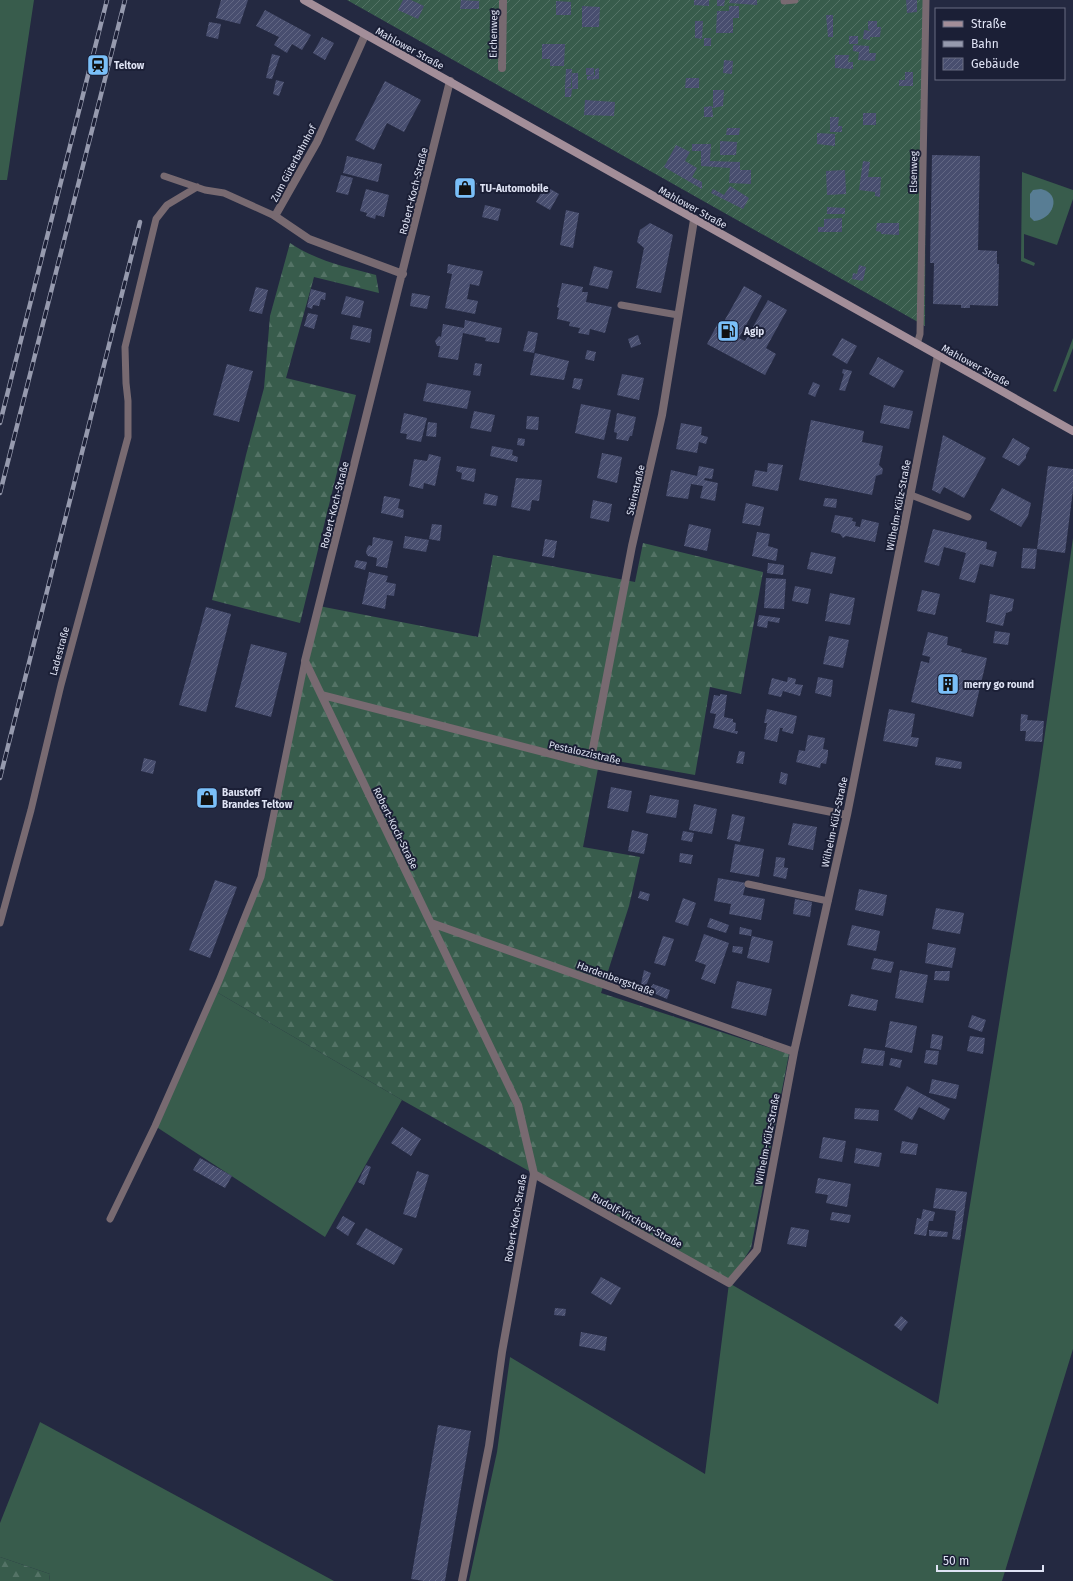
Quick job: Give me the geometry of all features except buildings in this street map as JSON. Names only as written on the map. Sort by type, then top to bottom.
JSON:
[{"type":"main road","name":"Mahlower Straße","points":[[304,0],[694,220],[1073,431]]},
{"type":"street","name":"Eichenweg","points":[[502,68],[503,0]]},
{"type":"street","name":"Zum Güterbahnhof","points":[[365,35],[318,142],[276,216],[309,239],[404,274]]},
{"type":"street","name":"Robert-Koch-Straße","points":[[450,82],[404,274],[305,662],[518,1105],[534,1174],[502,1352],[489,1446],[462,1581]]},
{"type":"street","name":"Steinstraße","points":[[590,764],[632,546],[662,415],[694,220]]},
{"type":"street","name":"Wilhelm-Külz-Straße","points":[[729,1283],[757,1250],[794,1052],[847,815],[938,355]]},
{"type":"street","name":"Pestalozzistraße","points":[[322,695],[590,764],[847,815]]},
{"type":"street","name":"Hardenbergstraße","points":[[431,923],[794,1052]]},
{"type":"street","name":"Rudolf-Virchow-Straße","points":[[534,1174],[729,1283]]},
{"type":"lane","points":[[784,1],[795,0]]},
{"type":"lane","name":"Elsenweg","points":[[917,344],[920,328],[926,0]]},
{"type":"lane","points":[[164,176],[224,194],[276,216]]},
{"type":"lane","name":"Ladestraße","points":[[0,923],[31,810],[61,685],[128,437],[125,347],[156,219],[167,204],[197,187]]},
{"type":"lane","points":[[621,305],[678,315]]},
{"type":"lane","points":[[910,494],[968,517]]},
{"type":"lane","points":[[110,1219],[176,1078],[219,981],[261,877],[305,662]]},
{"type":"lane","points":[[748,884],[828,900]]},
{"type":"green space","points":[[0,0],[34,0],[7,180],[0,180]]},
{"type":"green space","points":[[347,0],[926,0],[925,326]]},
{"type":"green space","points":[[1022,172],[1073,190],[1073,199],[1057,245],[1024,234],[1024,258],[1035,263],[1034,266],[1021,261]]},
{"type":"green space","points":[[290,243],[321,259],[376,275],[379,293],[314,277],[286,378],[356,395],[300,623],[212,600],[246,455],[264,388],[270,316]]},
{"type":"green space","points":[[1073,338],[1073,348],[1056,392],[1053,391]]},
{"type":"green space","points":[[1073,538],[1073,1349],[1002,1581],[469,1581],[497,1452],[510,1357],[705,1474],[729,1283],[938,1404],[1039,775]]},
{"type":"green space","points":[[643,543],[763,572],[741,694],[710,687],[695,775],[600,758],[583,847],[640,857],[629,906],[601,993],[789,1054],[751,1248],[729,1283],[402,1100],[215,991],[261,877],[319,606],[478,637],[493,555],[635,582]]},
{"type":"green space","points":[[215,991],[402,1100],[325,1237],[155,1126]]},
{"type":"green space","points":[[40,1422],[334,1581],[49,1581],[50,1574],[0,1557],[0,1523]]},
{"type":"green space","points":[[0,1557],[50,1574],[49,1581],[0,1581]]},
{"type":"water","points":[[1041,189],[1048,192],[1052,196],[1053,206],[1050,212],[1041,220],[1034,221],[1030,217],[1030,194],[1033,190]]},
{"type":"railway","points":[[0,423],[107,0]]},
{"type":"railway","points":[[0,493],[125,0]]},
{"type":"railway","points":[[0,778],[140,222]]},
{"type":"place","name":"Teltow","points":[[98,65]]},
{"type":"place","name":"TU-Automobile","points":[[465,188]]},
{"type":"place","name":"Agip","points":[[728,331]]},
{"type":"place","name":"merry go round","points":[[948,684]]},
{"type":"place","name":"Baustoff Brandes Teltow","points":[[207,798]]}]
